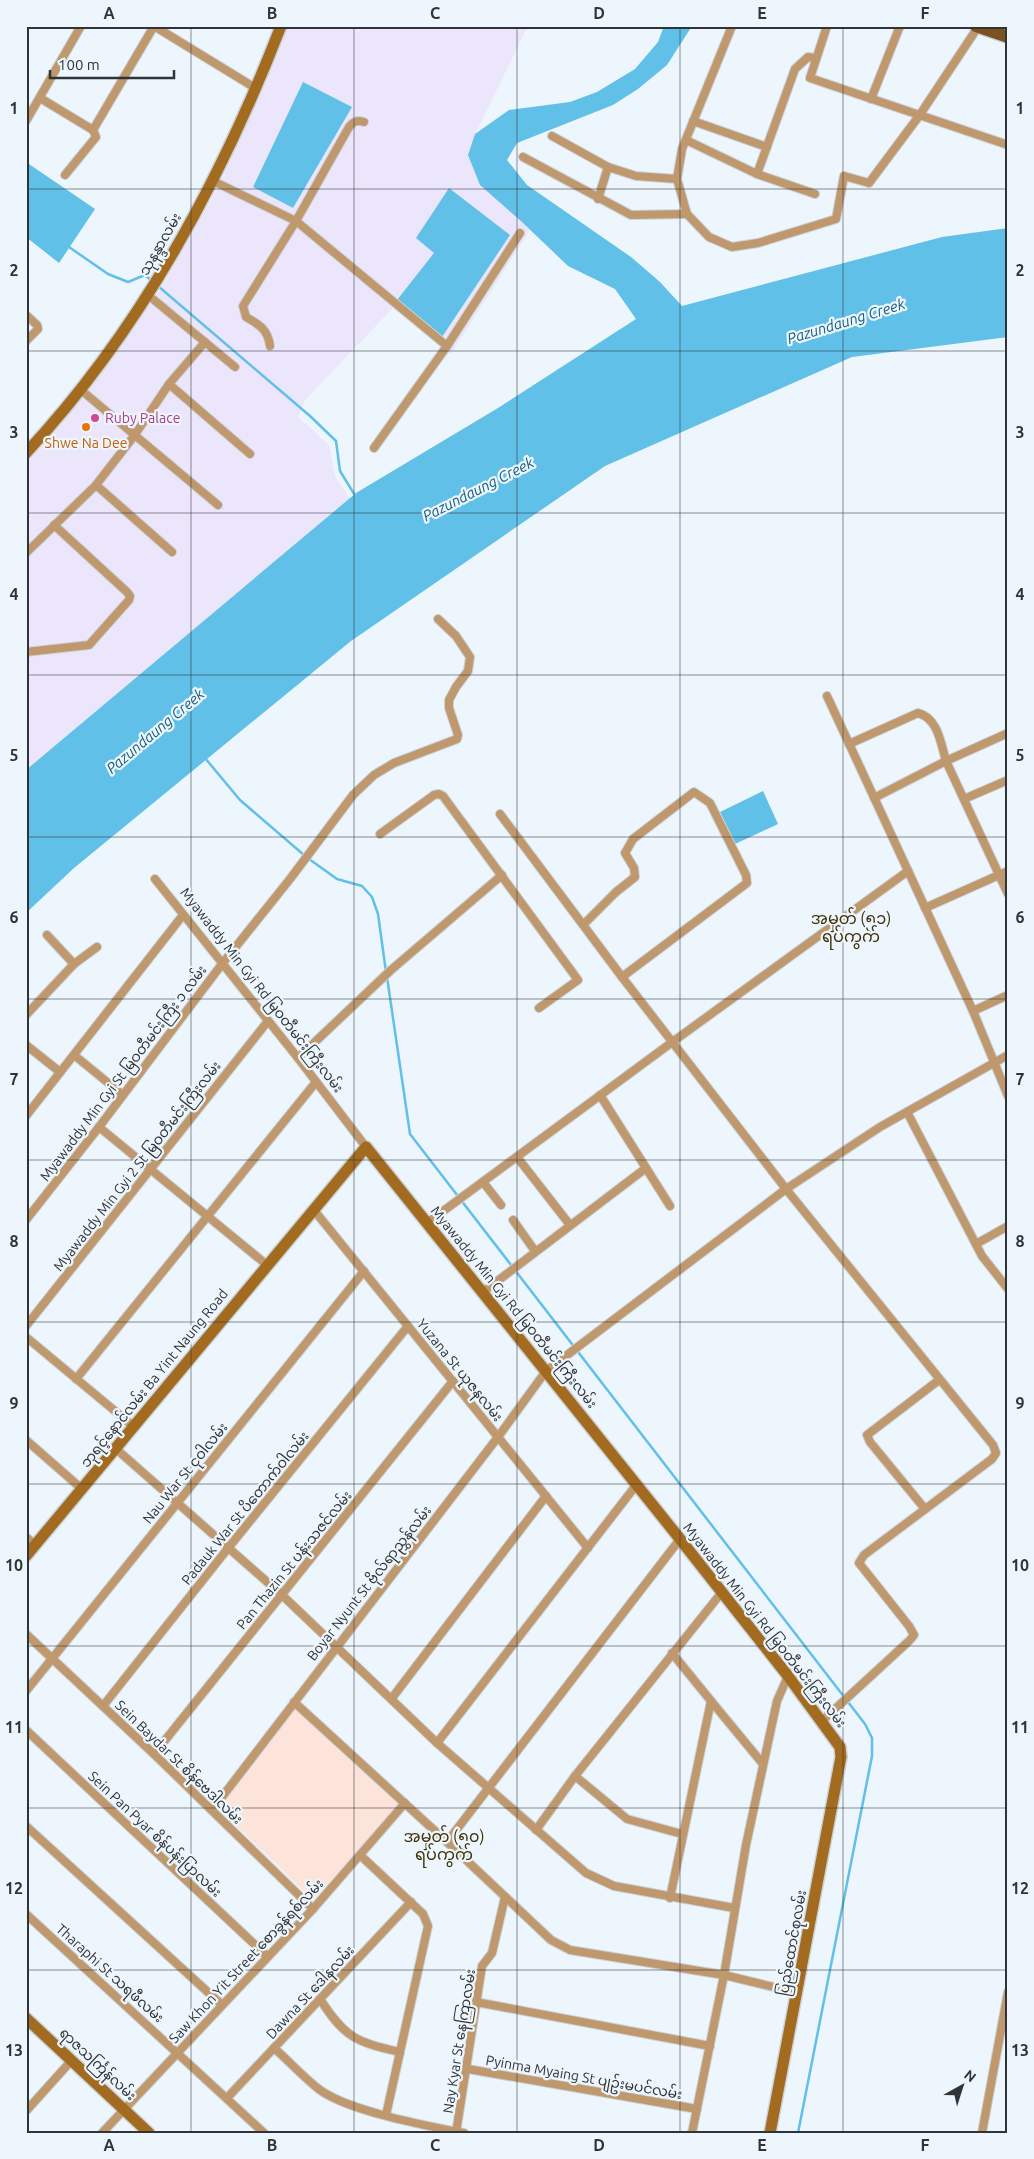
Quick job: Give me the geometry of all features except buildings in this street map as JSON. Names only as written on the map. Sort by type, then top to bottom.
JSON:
[{"type":"main road","name":"သုနန္ဒာလမ်း","points":[[26,453],[81,390],[148,295],[213,181],[257,89],[281,26]]},
{"type":"main road","points":[[977,27],[1008,36]]},
{"type":"main road","name":"ဘုရင့်နောင်လမ်း Ba Yint Naung Road","points":[[26,1556],[31,1541],[82,1489],[366,1147]]},
{"type":"main road","name":"Myawaddy Min Gyi Rd မြဝတီမင်းကြီးလမ်း","points":[[366,1147],[637,1484],[788,1676],[840,1747],[841,1758]]},
{"type":"main road","name":"ပြည်ထောင်စုလမ်း","points":[[770,2133],[841,1758]]},
{"type":"main road","name":"ရာဇသင်္ကြန်လမ်း","points":[[26,2018],[149,2133]]},
{"type":"street","points":[[26,121],[81,26]]},
{"type":"street","points":[[93,130],[154,26],[257,89]]},
{"type":"street","points":[[732,26],[682,149],[677,179],[687,214],[709,237],[732,247],[758,243],[836,219],[844,176],[869,182],[919,116],[977,27]]},
{"type":"street","points":[[827,26],[810,78],[1008,145]]},
{"type":"street","points":[[871,99],[900,26]]},
{"type":"street","points":[[757,174],[795,69],[808,57],[815,58]]},
{"type":"street","points":[[40,98],[93,130],[96,137],[65,175]]},
{"type":"street","points":[[270,346],[268,335],[263,328],[246,317],[243,306],[296,221],[349,127],[358,120],[364,122]]},
{"type":"street","points":[[694,121],[767,148]]},
{"type":"street","points":[[552,136],[608,167],[636,176],[677,179]]},
{"type":"street","points":[[686,140],[757,174],[815,194]]},
{"type":"street","points":[[523,157],[598,199],[631,215],[687,214]]},
{"type":"street","points":[[598,199],[608,167]]},
{"type":"street","points":[[213,181],[296,221],[447,346]]},
{"type":"street","points":[[374,448],[447,346],[520,233]]},
{"type":"street","points":[[148,295],[235,367]]},
{"type":"street","points":[[26,315],[38,329],[26,341]]},
{"type":"street","points":[[26,553],[96,485],[134,436],[169,384],[205,342]]},
{"type":"street","points":[[169,384],[250,454]]},
{"type":"street","points":[[81,390],[218,505]]},
{"type":"street","points":[[96,485],[172,552]]},
{"type":"street","points":[[26,652],[89,645],[129,600],[130,596],[54,525]]},
{"type":"street","name":"Myawaddy Min Gyi St မြဝတီမင်းကြီး ၁ လမ်း","points":[[26,1220],[99,1128],[222,964],[316,846],[353,796],[374,775],[394,763],[457,739],[458,735],[449,708],[449,700],[468,671],[470,657],[456,636],[438,619]]},
{"type":"street","points":[[827,696],[973,1011],[1008,1096]]},
{"type":"street","points":[[849,744],[918,713],[929,718],[934,725],[946,761],[1008,894]]},
{"type":"street","points":[[874,798],[946,761],[1008,733]]},
{"type":"street","points":[[964,799],[1008,780]]},
{"type":"street","points":[[583,925],[616,892],[635,877],[634,868],[625,853],[633,839],[694,792],[710,803],[746,875],[747,883],[622,977]]},
{"type":"street","points":[[380,834],[434,795],[439,794],[443,796],[578,980],[577,983],[539,1008]]},
{"type":"street","points":[[500,814],[671,1042],[786,1189],[993,1445],[996,1453],[992,1459],[864,1555],[859,1564],[909,1626],[914,1635],[822,1721]]},
{"type":"street","points":[[427,1223],[671,1042],[908,871]]},
{"type":"street","points":[[925,908],[1008,871]]},
{"type":"street","points":[[298,1058],[391,970],[502,875]]},
{"type":"street","name":"Myawaddy Min Gyi Rd မြဝတီမင်းကြီးလမ်း","points":[[155,879],[298,1058],[366,1147]]},
{"type":"street","points":[[26,1116],[183,915]]},
{"type":"street","points":[[47,935],[74,964]]},
{"type":"street","points":[[26,1015],[74,964],[97,947]]},
{"type":"street","points":[[973,1011],[1008,995]]},
{"type":"street","name":"Myawaddy Min Gyi 2 St မြဝတီမင်းကြီးလမ်း","points":[[26,1326],[268,1022]]},
{"type":"street","points":[[26,1045],[60,1072]]},
{"type":"street","points":[[74,1055],[123,1095]]},
{"type":"street","name":"Boyar Nyunt St ဗိုလ်ရာညွှန်လမ်း","points":[[212,1810],[335,1646],[498,1437],[546,1371],[786,1189],[880,1127],[1008,1055]]},
{"type":"street","points":[[76,1379],[316,1082]]},
{"type":"street","points":[[600,1095],[670,1206]]},
{"type":"street","points":[[907,1112],[982,1256],[1008,1289]]},
{"type":"street","points":[[99,1128],[267,1265]]},
{"type":"street","points":[[517,1157],[570,1226]]},
{"type":"street","points":[[483,1292],[505,1273],[646,1168]]},
{"type":"street","points":[[483,1182],[501,1205]]},
{"type":"street","name":"Yuzana St ယုဇနလမ်း","points":[[314,1209],[588,1548]]},
{"type":"street","points":[[513,1220],[535,1252]]},
{"type":"street","points":[[976,1244],[1008,1226]]},
{"type":"street","name":"Nau War St ငုဝါလမ်း","points":[[26,1690],[364,1271]]},
{"type":"street","name":"Padauk War St ပိတောက်ဝါလမ်း","points":[[103,1706],[408,1326]]},
{"type":"street","points":[[26,1337],[133,1426]]},
{"type":"street","points":[[925,1509],[870,1442],[867,1435],[939,1380]]},
{"type":"street","name":"Pan Thazin St ပန်းသဇင်လမ်း","points":[[154,1754],[453,1381]]},
{"type":"street","points":[[26,1440],[82,1489]]},
{"type":"street","points":[[115,1448],[229,1547],[437,1742],[586,1873],[614,1886],[670,1898],[734,1908]]},
{"type":"street","points":[[437,1742],[637,1484]]},
{"type":"street","points":[[392,1698],[546,1496]]},
{"type":"street","points":[[447,1842],[487,1787],[680,1538]]},
{"type":"street","points":[[536,1830],[575,1776],[722,1592]]},
{"type":"street","name":"Sein Baydar St စိန်ဗေဒါလမ်း","points":[[26,1634],[154,1754],[313,1909]]},
{"type":"street","points":[[672,1653],[763,1764]]},
{"type":"street","points":[[692,2133],[724,1975],[734,1908],[763,1764],[777,1701],[788,1676]]},
{"type":"street","points":[[670,1898],[711,1700]]},
{"type":"street","points":[[294,1702],[551,1940],[570,1950],[724,1975],[798,1993]]},
{"type":"street","name":"Sein Pan Pyar စိန်ပန်းပြာလမ်း","points":[[26,1730],[267,1956]]},
{"type":"street","points":[[575,1776],[627,1819],[682,1834]]},
{"type":"street","name":"Saw Khon Yit Street စောခွန်ရစ်လမ်း","points":[[102,2133],[313,1909],[405,1803]]},
{"type":"street","points":[[26,1826],[222,2005]]},
{"type":"street","points":[[360,1855],[423,1914],[428,1926],[386,2115]]},
{"type":"street","name":"Nay Kyar St နေကြာလမ်း","points":[[459,2132],[482,1966],[492,1953],[505,1897]]},
{"type":"street","name":"Dawna St ဒေါနလမ်း","points":[[227,2098],[411,1902]]},
{"type":"street","name":"Tharaphi St သရဖီလမ်း","points":[[26,1914],[264,2133]]},
{"type":"street","points":[[982,2133],[1008,1992]]},
{"type":"street","points":[[320,1999],[335,2022],[355,2039],[400,2052]]},
{"type":"street","points":[[476,2002],[710,2046]]},
{"type":"street","points":[[274,2048],[320,2090],[340,2102],[459,2132]]},
{"type":"street","points":[[26,2111],[72,2060]]},
{"type":"street","name":"Pyinma Myaing St ပျဥ်းမပင်လမ်း","points":[[468,2069],[697,2109]]},
{"type":"shaded area","points":[[287,26],[528,26],[475,134],[468,155],[530,230],[451,354],[393,308],[305,400],[298,417],[329,445],[335,476],[350,498],[26,770],[26,462],[48,441],[162,287],[220,184]]},
{"type":"shaded area","points":[[295,1707],[399,1805],[313,1900],[218,1808]]},
{"type":"water","name":"Pazundaung Creek","points":[[664,26],[692,26],[667,65],[638,89],[613,105],[517,143],[507,160],[527,185],[631,257],[660,282],[682,306],[942,237],[1008,228],[1008,337],[852,357],[605,466],[351,641],[74,868],[26,913],[26,770],[356,493],[498,408],[636,319],[615,289],[568,266],[480,185],[468,155],[475,134],[509,110],[570,102],[597,92],[635,69],[658,42]]},
{"type":"water","points":[[303,82],[352,107],[293,208],[253,187]]},
{"type":"water","points":[[26,162],[95,209],[59,263],[26,237]]},
{"type":"water","points":[[449,188],[510,235],[442,337],[397,300],[434,253],[416,238]]},
{"type":"water","points":[[763,791],[778,824],[735,844],[720,812]]},
{"type":"waterway","points":[[69,247],[108,274],[128,282],[145,275],[152,281]]},
{"type":"waterway","points":[[158,286],[310,416],[336,441],[340,471],[356,497]]},
{"type":"waterway","points":[[205,758],[240,800],[304,855]]},
{"type":"waterway","points":[[309,859],[337,879],[362,886],[372,897],[378,914],[386,972]]},
{"type":"waterway","points":[[387,977],[410,1134],[865,1724],[872,1738],[872,1756],[798,2133]]},
{"type":"place","name":"Ruby Palace","points":[[95,418]]},
{"type":"place","name":"Shwe Na Dee","points":[[86,427]]},
{"type":"district","name":"အမှတ် (၅၁) ရပ်ကွက်","points":[[851,927]]},
{"type":"district","name":"အမှတ် (၅၀) ရပ်ကွက်","points":[[444,1845]]}]
